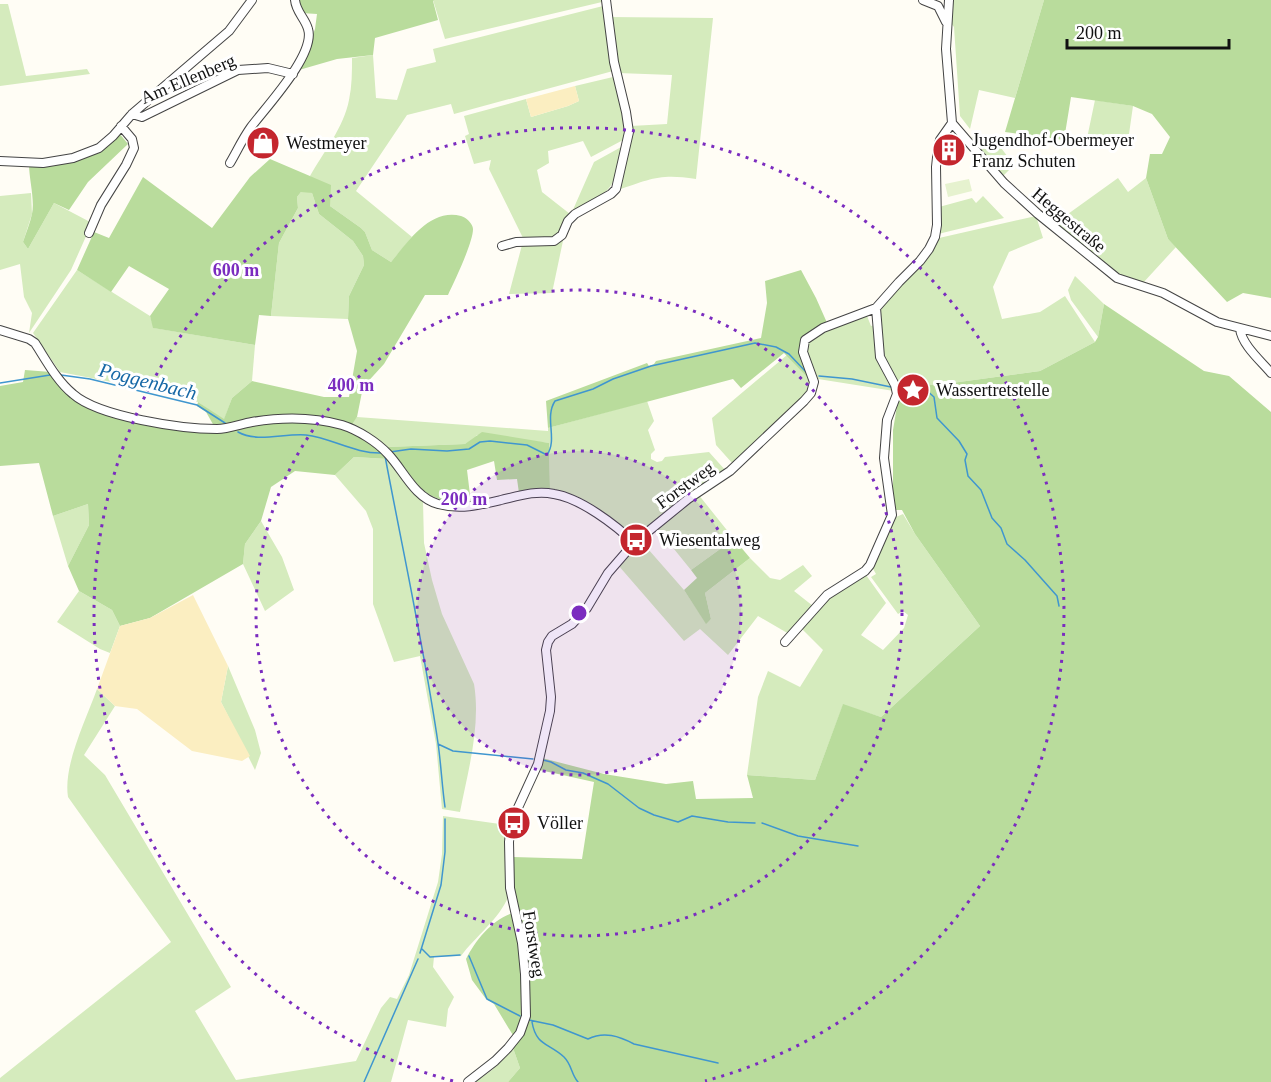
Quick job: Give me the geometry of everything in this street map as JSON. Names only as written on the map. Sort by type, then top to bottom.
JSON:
[{"type":"street","name":"Am Ellenberg","points":[[0,161],[43,163],[74,158],[99,148],[132,114],[229,31],[252,0]]},
{"type":"street","points":[[230,162],[249,129],[300,61],[308,41],[309,29],[296,7],[295,0]]},
{"type":"street","points":[[502,246],[516,242],[554,241],[559,238],[575,213],[616,189],[629,132],[614,62],[606,0]]},
{"type":"street","points":[[923,0],[938,6],[947,23]]},
{"type":"street","points":[[938,6],[948,0]]},
{"type":"street","points":[[948,0],[946,49],[952,123]]},
{"type":"street","name":"Am Ellenberg","points":[[132,114],[142,117],[238,70],[268,69],[292,74]]},
{"type":"street","name":"Forstweg","points":[[468,1082],[495,1062],[508,1048],[520,1034],[526,1016],[522,943],[510,888],[509,842],[516,811],[538,764],[550,711],[551,697],[546,650],[548,642],[552,636],[580,616],[608,573],[634,543],[688,499],[730,471],[811,393],[814,382],[804,352],[804,344],[808,337],[823,328],[876,308],[920,261],[935,237],[938,147],[952,123]]},
{"type":"street","name":"Heggestraße","points":[[952,123],[1004,183],[1107,272],[1117,278],[1163,293],[1217,322],[1271,336]]},
{"type":"street","points":[[89,233],[101,205],[134,148],[132,139],[121,126]]},
{"type":"street","points":[[785,642],[827,595],[865,571],[870,565],[892,514],[884,458],[887,420],[896,398],[897,389],[880,357],[876,308]]},
{"type":"street","points":[[1240,329],[1240,334],[1271,373]]},
{"type":"street","points":[[0,330],[28,339],[35,344],[64,386],[75,396],[89,404],[118,414],[167,425],[218,429],[282,418],[322,421],[354,430],[387,452],[417,491],[429,501],[468,507],[525,494],[555,494],[601,517],[634,543]]},
{"type":"green space","points":[[297,0],[434,0],[438,20],[375,38],[373,55],[337,59],[299,70],[315,29],[317,14],[301,13]]},
{"type":"green space","points":[[433,0],[603,0],[445,39]]},
{"type":"green space","points":[[953,0],[1044,0],[1015,98],[979,90],[970,129],[960,116],[954,27],[950,22]]},
{"type":"green space","points":[[1044,0],[1271,0],[1271,298],[1243,293],[1227,302],[1168,239],[1146,178],[1150,154],[1162,154],[1170,137],[1152,114],[1133,106],[1071,97],[1064,140],[1005,132]]},
{"type":"green space","points":[[0,4],[8,4],[26,76],[87,69],[90,74],[0,86]]},
{"type":"green space","points":[[603,6],[613,71],[454,114],[451,104],[407,115],[356,191],[412,237],[391,262],[372,250],[361,228],[330,206],[310,176],[343,120],[351,90],[352,58],[373,55],[376,98],[397,100],[407,69],[436,62],[433,49]]},
{"type":"green space","points":[[610,17],[713,18],[696,179],[664,177],[617,190],[631,126],[667,124],[672,75],[618,73]]},
{"type":"green space","points":[[616,78],[626,132],[625,139],[591,157],[583,141],[548,151],[549,163],[537,170],[542,192],[570,214],[560,233],[553,239],[523,238],[489,169],[491,160],[474,164],[465,136],[469,134],[464,116],[526,99],[531,117],[579,101],[575,86]]},
{"type":"green space","points":[[1095,100],[1133,106],[1127,148],[1086,143]]},
{"type":"green space","points":[[119,133],[128,144],[88,182],[69,210],[54,203],[28,249],[23,242],[33,208],[29,164],[74,161]]},
{"type":"green space","points":[[975,134],[992,136],[1014,165],[1003,176],[972,138]]},
{"type":"green space","points":[[623,146],[616,173],[609,188],[596,199],[572,212],[594,162]]},
{"type":"green space","points":[[270,159],[331,185],[330,206],[361,228],[372,250],[391,262],[421,228],[439,217],[450,215],[467,219],[473,229],[470,243],[448,295],[425,295],[384,364],[363,387],[357,417],[348,430],[376,448],[388,459],[354,457],[335,475],[295,471],[271,487],[261,521],[245,544],[243,564],[150,618],[120,626],[112,610],[79,591],[68,566],[89,525],[88,504],[53,516],[39,463],[0,466],[0,386],[23,382],[25,370],[51,372],[62,387],[119,417],[214,426],[206,412],[197,406],[198,402],[224,419],[232,398],[252,381],[324,397],[349,397],[357,351],[348,319],[349,296],[364,265],[363,256],[353,241],[319,214],[312,193],[301,192],[297,197],[298,208],[279,243],[271,316],[259,315],[255,345],[153,328],[150,316],[169,289],[129,266],[111,292],[77,270],[94,232],[109,238],[143,177],[212,228],[250,177]]},
{"type":"green space","points":[[1118,178],[1128,192],[1146,178],[1168,239],[1176,247],[1143,283],[1115,273],[1054,224]]},
{"type":"green space","points":[[969,179],[972,191],[948,197],[945,184]]},
{"type":"green space","points":[[301,192],[312,193],[319,214],[353,241],[363,256],[364,265],[349,296],[348,319],[271,316],[279,243],[298,208],[297,197]]},
{"type":"green space","points":[[31,193],[32,214],[23,242],[28,249],[54,203],[92,223],[71,270],[29,333],[32,313],[24,297],[20,264],[0,270],[0,196]]},
{"type":"green space","points":[[983,196],[1004,218],[938,234],[939,207],[972,198],[976,203]]},
{"type":"green space","points":[[1036,216],[1043,238],[1009,252],[993,287],[1002,319],[1040,312],[1065,296],[1095,342],[1040,371],[937,385],[896,382],[884,352],[882,340],[880,315],[885,302],[925,262],[939,238]]},
{"type":"green space","points":[[564,236],[552,293],[509,294],[522,245]]},
{"type":"green space","points":[[77,270],[150,316],[154,328],[255,345],[252,381],[232,398],[224,420],[198,402],[133,386],[60,372],[33,333]]},
{"type":"green space","points":[[801,270],[828,325],[804,339],[811,381],[784,353],[741,388],[733,379],[548,428],[546,401],[647,363],[649,366],[656,361],[761,338],[767,303],[765,281]]},
{"type":"green space","points":[[1075,276],[1104,304],[1098,337],[1071,300],[1068,290]]},
{"type":"green space","points":[[1104,304],[1204,371],[1229,376],[1271,412],[1271,1082],[508,1082],[520,1068],[513,1048],[514,1037],[494,1004],[486,999],[472,980],[466,959],[475,944],[494,923],[517,912],[513,893],[513,857],[582,859],[594,782],[540,770],[542,758],[604,774],[666,784],[693,781],[696,799],[753,798],[747,775],[815,780],[843,704],[881,717],[980,626],[915,534],[902,510],[893,510],[893,430],[900,388],[896,382],[937,385],[1040,371],[1095,342]]},
{"type":"green space","points":[[867,316],[871,326],[875,325],[880,366],[894,391],[818,379],[807,352],[806,343],[817,334]]},
{"type":"green space","points":[[787,355],[811,381],[809,391],[733,464],[716,445],[712,418]]},
{"type":"green space","points":[[647,401],[654,421],[648,430],[655,450],[651,454],[651,459],[657,462],[662,461],[665,457],[709,452],[726,471],[635,539],[565,493],[550,489],[549,443],[477,435],[473,441],[465,444],[387,447],[351,424],[357,417],[548,431],[548,428]]},
{"type":"green space","points":[[482,432],[549,443],[550,489],[519,493],[517,479],[497,480],[494,461],[467,470],[471,503],[439,499],[421,488],[387,447],[465,444]]},
{"type":"green space","points":[[354,457],[388,459],[423,501],[424,543],[432,580],[442,614],[474,684],[476,700],[475,732],[460,812],[442,809],[436,744],[420,656],[394,662],[373,604],[373,529],[366,511],[335,475]]},
{"type":"green space","points":[[698,494],[734,539],[691,570],[657,528]]},
{"type":"green space","points":[[88,504],[89,525],[68,566],[53,516]]},
{"type":"green space","points":[[903,514],[980,626],[881,717],[843,705],[815,780],[747,775],[758,697],[768,671],[800,687],[823,650],[800,627],[827,597],[866,575],[886,603],[861,635],[883,650],[904,628],[908,615],[903,611],[898,614],[871,577],[876,574],[872,567],[896,517]]},
{"type":"green space","points":[[261,521],[282,557],[294,590],[265,611],[243,564],[245,544]]},
{"type":"green space","points":[[734,539],[750,558],[705,593],[711,619],[706,624],[684,590],[697,578],[691,570]]},
{"type":"green space","points":[[641,541],[684,590],[706,623],[711,619],[705,593],[750,558],[770,578],[780,580],[803,565],[812,576],[794,591],[813,606],[789,634],[758,616],[728,655],[700,629],[684,641],[618,565]]},
{"type":"green space","points":[[79,591],[112,610],[120,626],[110,653],[57,622]]},
{"type":"green space","points":[[228,666],[255,730],[261,753],[255,770],[221,702]]},
{"type":"green space","points":[[97,689],[115,706],[84,755],[105,775],[231,987],[195,1011],[236,1080],[356,1061],[381,1008],[390,997],[397,999],[409,975],[438,882],[442,854],[443,816],[507,825],[508,897],[493,920],[461,956],[434,957],[433,967],[454,997],[448,1009],[446,1027],[408,1020],[391,1082],[0,1082],[0,1078],[171,942],[68,797],[67,784],[72,757]]},
{"type":"green space","points":[[513,1048],[520,1068],[508,1082],[475,1082],[492,1070]]},
{"type":"sand","points":[[575,86],[579,101],[531,117],[526,99]]},
{"type":"sand","points":[[193,595],[228,666],[221,702],[250,756],[242,761],[192,751],[137,709],[115,706],[97,689],[120,626],[150,618]]},
{"type":"waterway","points":[[390,452],[411,449],[447,451],[469,449],[480,442],[490,441],[527,445],[547,455],[550,449],[551,414],[555,401],[651,366],[755,343],[776,347],[789,354],[806,372]]},
{"type":"waterway","name":"Poggenbach","points":[[0,383],[50,375]]},
{"type":"waterway","name":"Poggenbach","points":[[61,375],[90,379],[197,405],[225,423]]},
{"type":"waterway","points":[[819,376],[852,379],[891,387]]},
{"type":"waterway","points":[[900,385],[925,389],[934,397],[937,418],[959,441],[967,454],[965,460],[968,476],[981,490],[992,518],[1001,528],[1007,544],[1025,560],[1057,596],[1059,606]]},
{"type":"waterway","points":[[238,432],[254,437],[306,435],[353,449],[382,453]]},
{"type":"waterway","points":[[385,456],[426,671],[438,743],[445,807]]},
{"type":"waterway","points":[[438,744],[453,751],[533,759]]},
{"type":"waterway","points":[[543,760],[608,784],[639,808],[654,815],[678,822],[692,816],[728,822],[755,823]]},
{"type":"waterway","points":[[420,953],[441,885],[445,852],[445,819]]},
{"type":"waterway","points":[[762,823],[798,836],[858,846]]},
{"type":"waterway","points":[[422,949],[430,957],[460,955]]},
{"type":"waterway","points":[[469,956],[487,999],[520,1016]]},
{"type":"waterway","points":[[364,1082],[418,959]]},
{"type":"waterway","points":[[529,1020],[553,1025],[588,1039],[600,1035],[611,1036],[634,1044],[718,1063]]},
{"type":"waterway","points":[[532,1022],[540,1040],[564,1057],[578,1082]]},
{"type":"place","name":"Westmeyer","points":[[263,143]]},
{"type":"place","name":"Jugendhof-Obermeyer Franz Schuten","points":[[949,150]]},
{"type":"place","name":"Wassertretstelle","points":[[913,390]]},
{"type":"place","name":"Wiesentalweg","points":[[636,540]]},
{"type":"place","name":"Völler","points":[[514,823]]}]
